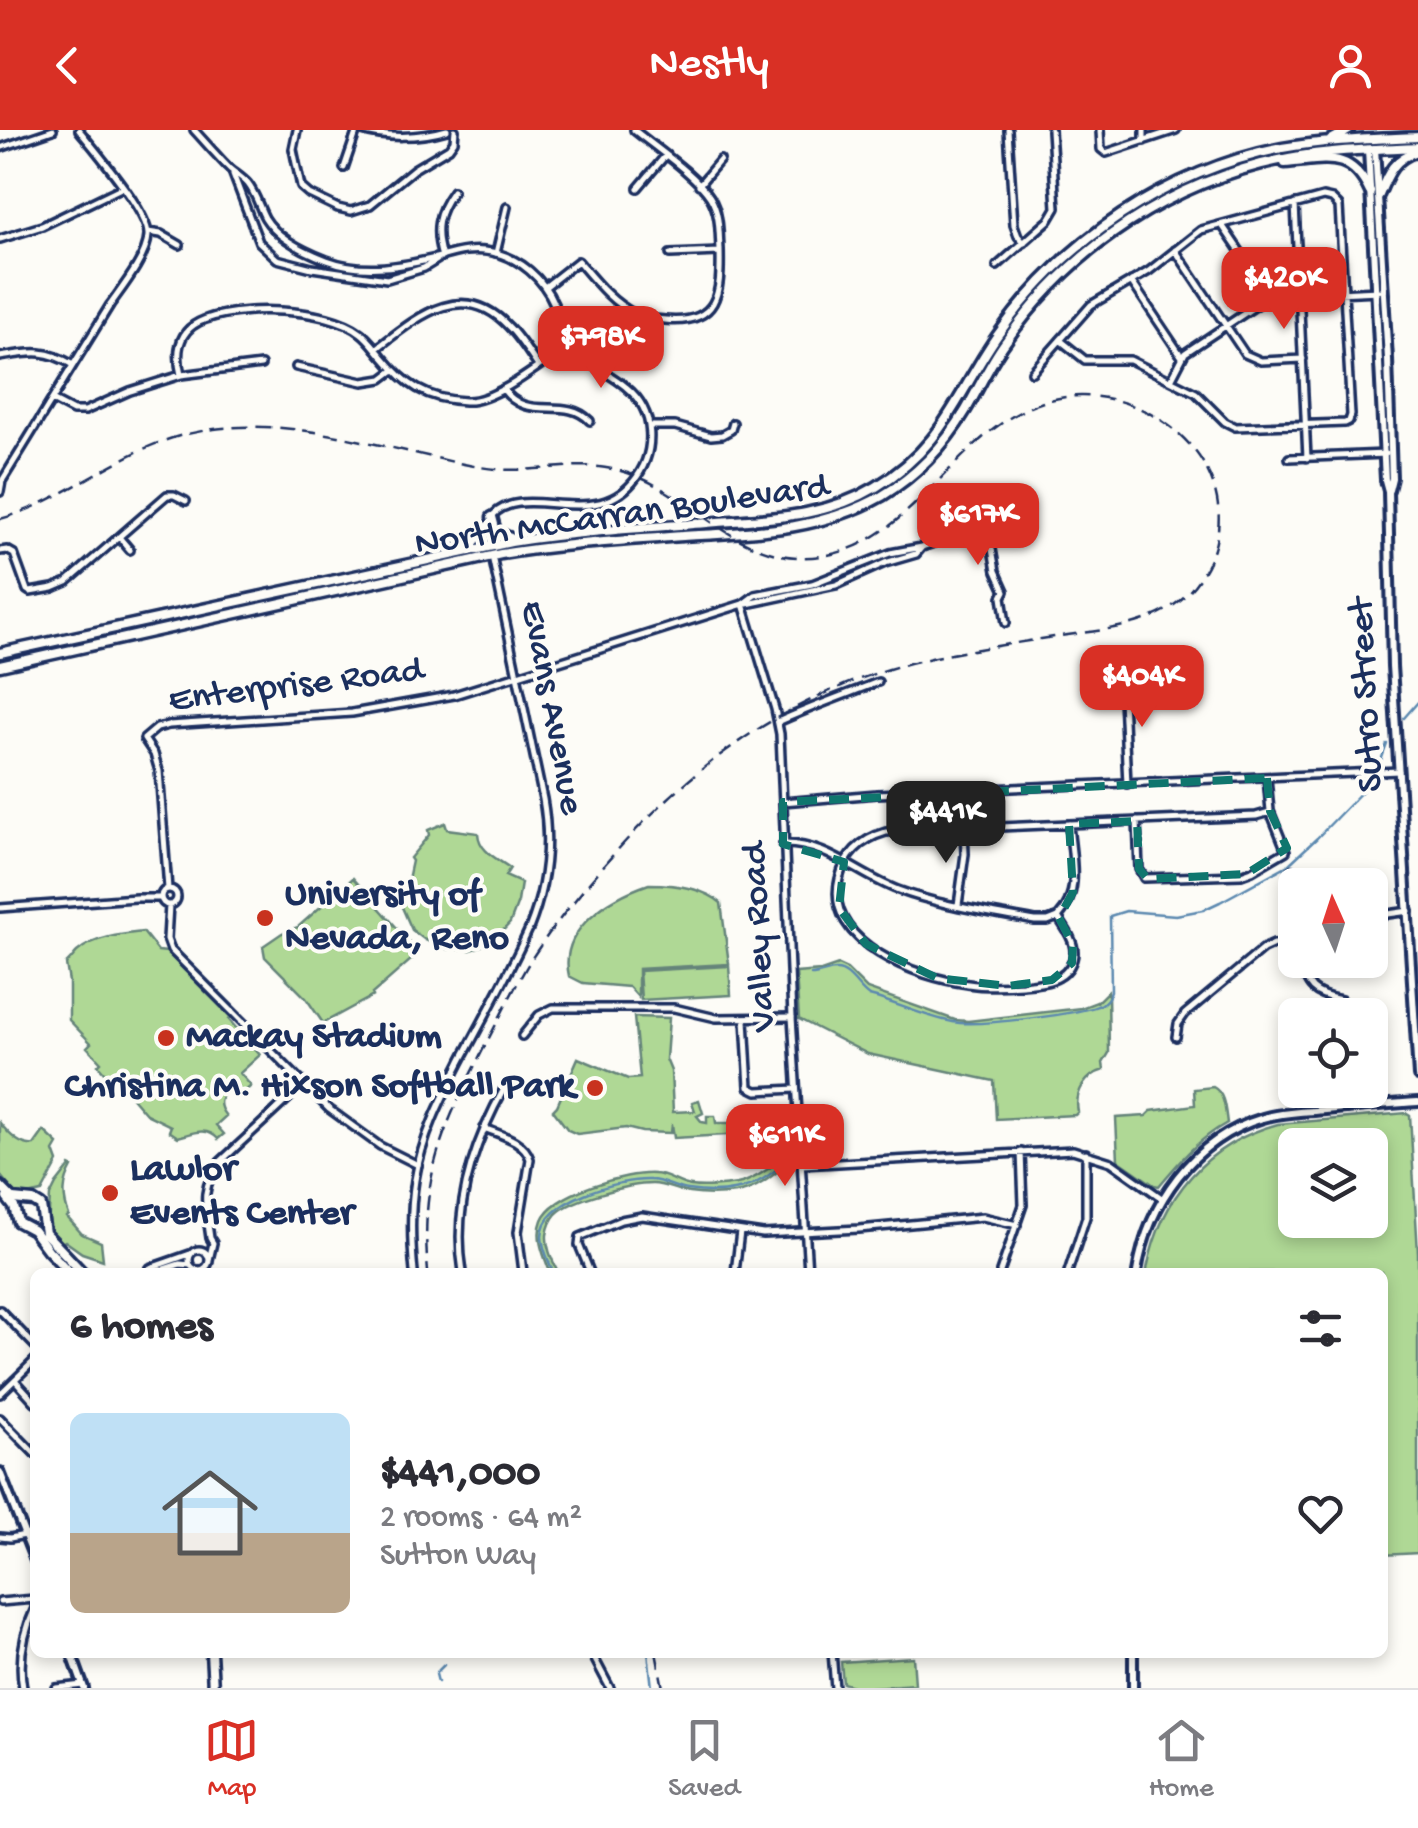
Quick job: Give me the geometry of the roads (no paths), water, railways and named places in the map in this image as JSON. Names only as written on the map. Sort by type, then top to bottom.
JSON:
[{"type":"main road","points":[[1322,142],[1349,130]]},
{"type":"main road","points":[[1400,130],[1418,136]]},
{"type":"main road","name":"North McCarran Boulevard","points":[[0,666],[491,551],[519,541],[794,517],[829,508],[861,495],[901,470],[924,448],[946,423],[1012,315],[1053,269],[1142,202],[1199,174],[1251,156],[1322,142],[1418,136]]},
{"type":"main road","name":"North McCarran Boulevard","points":[[0,654],[439,557],[794,527],[834,518],[901,482],[939,448],[1022,320],[1054,283],[1110,235],[1160,204],[1212,179],[1261,164],[1371,140],[1418,149]]},
{"type":"main road","name":"Sutro Street","points":[[1371,140],[1392,478],[1388,491],[1392,666],[1407,889],[1415,906],[1418,1076]]},
{"type":"main road","points":[[1261,164],[1344,162],[1358,170],[1374,194],[1392,166],[1418,149]]},
{"type":"main road","points":[[439,557],[473,543],[490,522],[500,536],[519,541]]},
{"type":"main road","points":[[1407,889],[1415,906]]},
{"type":"main road","points":[[1138,1268],[1148,1228],[1163,1199],[1184,1168],[1223,1136],[1256,1120],[1291,1113],[1418,1102]]},
{"type":"main road","points":[[0,1189],[13,1199],[33,1200],[41,1206],[48,1238],[78,1268]]},
{"type":"main road","points":[[0,1189],[18,1222],[37,1234],[65,1268]]},
{"type":"main road","points":[[16,1213],[24,1201]]},
{"type":"main road","points":[[28,1228],[42,1220]]},
{"type":"main road","points":[[0,1472],[30,1548]]},
{"type":"main road","points":[[73,1658],[84,1687]]},
{"type":"main road","points":[[212,1658],[214,1688]]},
{"type":"main road","points":[[1132,1658],[1133,1688]]},
{"type":"street","points":[[0,148],[53,130]]},
{"type":"street","points":[[0,492],[9,470],[146,247],[148,232],[141,213],[79,130]]},
{"type":"street","points":[[194,130],[246,182],[278,234],[330,261],[377,269],[464,250],[496,253],[522,265],[545,288],[570,344],[583,358],[630,390],[642,404],[650,426],[650,444],[645,463],[633,483],[600,504],[503,506],[490,522]]},
{"type":"street","points":[[297,130],[293,149],[301,187],[351,211],[370,204],[414,168],[449,148],[455,130]]},
{"type":"street","points":[[344,168],[358,130],[422,135],[447,130]]},
{"type":"street","points":[[545,288],[578,261],[600,288],[631,312],[651,319],[685,321],[714,302],[720,281],[720,252],[717,213],[710,197],[634,130]]},
{"type":"street","points":[[1008,130],[1014,225],[1024,243]]},
{"type":"street","points":[[997,266],[1049,220],[1056,208],[1051,130]]},
{"type":"street","points":[[1100,130],[1103,152],[1176,130]]},
{"type":"street","points":[[1144,130],[1144,142]]},
{"type":"street","points":[[638,188],[665,156]]},
{"type":"street","points":[[700,185],[720,160]]},
{"type":"street","points":[[232,171],[259,242],[277,259],[387,278],[424,268],[442,256]]},
{"type":"street","points":[[0,239],[24,234],[123,187]]},
{"type":"street","points":[[442,256],[436,236],[438,220],[453,190]]},
{"type":"street","points":[[1032,372],[1090,305],[1148,270],[1200,230],[1323,198],[1334,200],[1340,210],[1350,415],[1344,423],[1236,427],[1225,422],[1201,396],[1171,380],[1130,360],[1085,360],[1060,340]]},
{"type":"street","points":[[1295,204],[1307,458]]},
{"type":"street","points":[[496,253],[507,207]]},
{"type":"street","points":[[1222,223],[1271,297]]},
{"type":"street","points":[[148,232],[161,234],[180,245]]},
{"type":"street","points":[[1175,250],[1241,350],[1255,360],[1302,359]]},
{"type":"street","points":[[670,254],[720,252]]},
{"type":"street","points":[[1131,280],[1182,357]]},
{"type":"street","points":[[1171,380],[1182,357],[1271,297],[1380,291]]},
{"type":"street","points":[[376,349],[430,310],[466,305],[483,309],[507,324],[538,366]]},
{"type":"street","points":[[181,375],[178,352],[186,332],[202,321],[228,315],[279,312],[344,324],[360,332],[408,384],[423,393],[461,401],[484,399],[570,344]]},
{"type":"street","points":[[0,357],[42,352],[74,365]]},
{"type":"street","points":[[52,400],[67,409],[86,411],[130,391],[181,375],[260,366]]},
{"type":"street","points":[[296,367],[363,382],[382,379],[394,370]]},
{"type":"street","points":[[503,389],[519,405],[573,410],[590,421]]},
{"type":"street","points":[[650,426],[674,426],[716,436],[731,430],[733,423]]},
{"type":"street","points":[[1290,458],[1388,454]]},
{"type":"street","points":[[0,468],[9,470]]},
{"type":"street","points":[[0,551],[14,554],[24,588],[30,592],[53,588],[67,582],[167,495],[186,500]]},
{"type":"street","name":"Evans Avenue","points":[[414,1268],[411,1222],[418,1165],[436,1111],[526,937],[543,885],[547,846],[545,808],[491,551],[490,522]]},
{"type":"street","name":"Enterprise Road","points":[[168,890],[159,771],[144,739],[157,728],[342,714],[458,694],[742,604],[755,595],[812,584],[890,553],[972,530],[990,538],[996,571],[1005,590],[1002,597],[1006,624]]},
{"type":"street","points":[[119,536],[130,550]]},
{"type":"street","name":"Valley Road","points":[[742,604],[778,722],[808,1268]]},
{"type":"street","points":[[1122,677],[1127,784]]},
{"type":"street","points":[[778,722],[878,682]]},
{"type":"street","points":[[783,802],[877,794],[1399,771]]},
{"type":"street","points":[[1137,821],[1139,869],[1148,879],[1246,874],[1286,851],[1270,812],[1268,778]]},
{"type":"street","points":[[1058,917],[1074,951],[1068,970],[1059,978],[1008,986],[966,984],[894,962],[866,944],[842,916],[838,883],[845,863],[858,846],[892,831],[1262,816],[1270,812]]},
{"type":"street","points":[[784,844],[816,848],[896,889],[1048,921],[1058,917],[1073,892],[1069,824]]},
{"type":"street","points":[[958,905],[964,828]]},
{"type":"street","points":[[161,898],[168,890],[174,891],[177,898],[169,905]]},
{"type":"street","points":[[161,898],[169,905]]},
{"type":"street","points":[[0,908],[161,898]]},
{"type":"street","points":[[169,905],[167,940],[171,950],[329,1109],[368,1138],[418,1165]]},
{"type":"street","points":[[1388,914],[1415,906]]},
{"type":"street","points":[[1176,1038],[1178,1024],[1185,1014],[1263,949],[1278,944]]},
{"type":"street","points":[[1307,978],[1314,992],[1330,998]]},
{"type":"street","points":[[522,1036],[540,1014],[553,1008],[674,1008],[716,1018],[792,1018]]},
{"type":"street","points":[[744,1019],[749,1087],[757,1092],[796,1090]]},
{"type":"street","points":[[200,1250],[210,1244],[205,1190],[212,1174],[304,1084]]},
{"type":"street","points":[[463,1268],[460,1226],[472,1156],[504,1087]]},
{"type":"street","points":[[484,1128],[519,1144],[530,1159],[518,1232],[522,1268]]},
{"type":"street","points":[[802,1165],[1064,1150],[1111,1162],[1163,1199]]},
{"type":"street","points":[[1001,1268],[1024,1198],[1022,1152]]},
{"type":"street","points":[[1069,1268],[1086,1216],[1086,1153]]},
{"type":"street","points":[[587,1268],[578,1240],[609,1224],[642,1216],[764,1234],[983,1217],[1017,1225]]},
{"type":"street","points":[[736,1268],[740,1232]]},
{"type":"street","points":[[206,1268],[214,1250],[210,1238]]},
{"type":"street","points":[[150,1268],[195,1250],[206,1252],[209,1260]]},
{"type":"street","points":[[190,1254],[190,1266]]},
{"type":"street","points":[[168,1268],[180,1264],[196,1268]]},
{"type":"street","points":[[0,1310],[30,1341]]},
{"type":"street","points":[[0,1394],[30,1365]]},
{"type":"street","points":[[15,1380],[30,1396]]},
{"type":"street","points":[[0,1418],[30,1449]]},
{"type":"street","points":[[0,1537],[30,1534]]},
{"type":"street","points":[[0,1602],[30,1599]]},
{"type":"street","points":[[24,1688],[21,1656],[30,1618]]},
{"type":"street","points":[[594,1658],[610,1688]]},
{"type":"street","points":[[832,1658],[835,1688]]},
{"type":"street","points":[[56,1688],[84,1687]]},
{"type":"waterway","points":[[1404,718],[1418,702]]},
{"type":"waterway","points":[[1379,766],[1387,744]]},
{"type":"waterway","points":[[811,975],[841,971],[869,996],[953,1022],[1005,1021],[1091,1008],[1102,1004],[1111,991],[1110,916],[1126,911],[1176,915],[1220,902],[1288,865],[1373,780]]},
{"type":"waterway","points":[[551,1268],[542,1241],[546,1223],[555,1212],[585,1194],[621,1183],[650,1180],[687,1190],[728,1191],[758,1182],[793,1156]]},
{"type":"waterway","points":[[649,1658],[652,1688]]},
{"type":"waterway","points":[[437,1672],[444,1665]]},
{"type":"waterway","points":[[436,1674],[438,1682]]},
{"type":"railway","points":[[0,519],[45,502],[153,445],[208,430],[241,427],[305,430],[488,468],[612,469],[660,488],[748,544],[798,557],[841,552],[877,534],[910,509],[1003,422],[1040,403],[1082,396],[1111,399],[1139,408],[1187,441],[1204,464],[1215,490],[1219,519],[1214,549],[1195,584],[1165,611],[1119,627],[929,659],[845,685],[803,704],[727,750],[691,778],[626,841],[532,958],[460,1096],[432,1177],[426,1237],[428,1268]]},
{"type":"railway","points":[[657,1658],[663,1688]]},
{"type":"place","name":"University of Nevada, Reno","points":[[265,918]]},
{"type":"place","name":"Mackay Stadium","points":[[166,1038]]},
{"type":"place","name":"Christina M. Hixson Softball Park","points":[[595,1088]]},
{"type":"place","name":"Lawlor Events Center","points":[[110,1193]]}]
